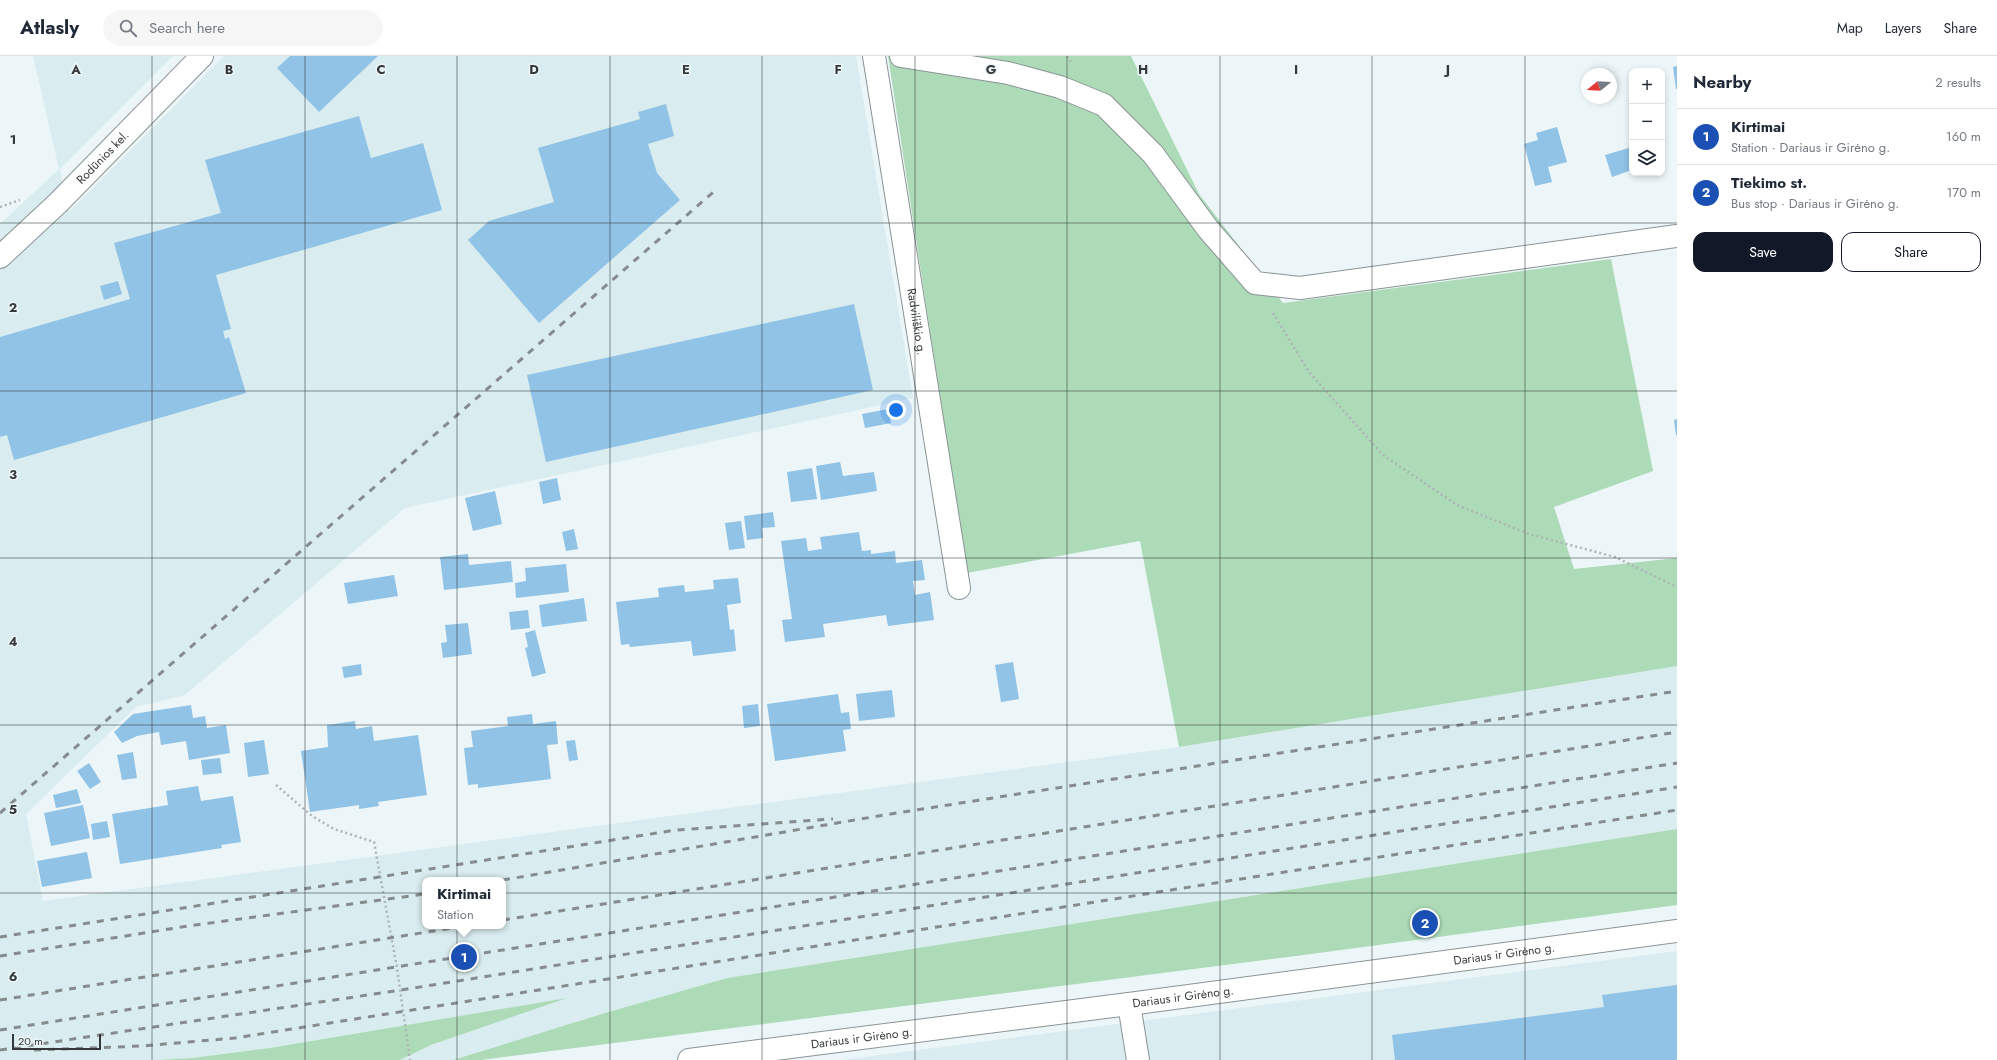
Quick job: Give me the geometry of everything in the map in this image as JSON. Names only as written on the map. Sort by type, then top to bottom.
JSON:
[{"type":"street","name":"Rodūnios kel.","points":[[0,257],[58,203],[202,56]]},
{"type":"street","name":"Radviliškio g.","points":[[874,56],[959,588]]},
{"type":"street","points":[[901,56],[1008,72],[1060,87],[1104,105],[1153,154],[1208,229],[1255,283],[1300,288],[1677,236]]},
{"type":"street","name":"Dariaus ir Girėno g.","points":[[690,1060],[1129,1004],[1677,931]]},
{"type":"street","points":[[1129,1004],[1138,1060]]},
{"type":"path","points":[[1255,283],[1309,372],[1383,455],[1457,505],[1529,534],[1615,557],[1677,587]]},
{"type":"path","points":[[276,785],[312,816],[334,829],[374,842],[397,968],[410,1060]]},
{"type":"shaded area","points":[[33,56],[173,56],[60,169],[69,212],[224,56],[856,56],[913,398],[405,508],[185,695],[136,707],[26,814],[43,901],[1179,747],[1677,666],[1677,829],[727,978],[605,1013],[453,1060],[400,1060],[431,1045],[563,999],[270,1048],[192,1058],[156,1060],[0,1060],[0,224],[59,169]]},
{"type":"shaded area","points":[[1677,951],[1677,1060],[842,1060]]},
{"type":"green space","points":[[888,56],[1131,56],[1199,194],[1283,303],[1611,259],[1653,471],[1554,507],[1574,569],[1677,558],[1677,666],[1179,747],[1140,541],[967,573]]},
{"type":"green space","points":[[1677,829],[1677,905],[1296,956],[481,1060],[453,1060],[605,1013],[727,978]]},
{"type":"green space","points":[[567,998],[431,1045],[400,1060],[156,1060],[192,1058],[270,1048]]},
{"type":"building","points":[[290,56],[378,56],[319,112],[277,68]]},
{"type":"building","points":[[1677,66],[1677,89],[1676,89],[1673,67]]},
{"type":"building","points":[[666,104],[674,136],[648,144],[657,173],[680,200],[539,323],[468,240],[489,221],[554,202],[538,148],[640,119],[638,112]]},
{"type":"building","points":[[359,116],[371,158],[423,143],[442,210],[216,275],[231,329],[223,331],[225,339],[229,337],[246,393],[14,460],[7,435],[0,437],[0,337],[130,299],[114,243],[221,213],[205,160]]},
{"type":"building","points":[[1557,127],[1567,162],[1548,167],[1552,182],[1535,186],[1524,144],[1538,140],[1536,133]]},
{"type":"building","points":[[1629,148],[1629,171],[1612,177],[1605,155]]},
{"type":"building","points":[[118,281],[122,294],[104,300],[100,286]]},
{"type":"building","points":[[854,304],[873,390],[546,462],[527,375]]},
{"type":"building","points":[[888,409],[891,423],[865,428],[862,414]]},
{"type":"building","points":[[1677,419],[1677,435],[1676,435],[1674,420]]},
{"type":"building","points":[[840,462],[843,476],[874,472],[877,491],[821,500],[816,466]]},
{"type":"building","points":[[812,468],[817,499],[791,502],[787,472]]},
{"type":"building","points":[[557,478],[561,500],[543,504],[539,482]]},
{"type":"building","points":[[495,491],[502,524],[473,531],[465,498]]},
{"type":"building","points":[[773,512],[775,527],[762,528],[763,538],[747,540],[744,516]]},
{"type":"building","points":[[741,521],[745,548],[729,550],[725,523]]},
{"type":"building","points":[[574,529],[578,549],[566,551],[562,532]]},
{"type":"building","points":[[859,532],[862,551],[871,550],[871,554],[895,551],[896,563],[922,560],[925,580],[913,581],[915,595],[930,592],[934,620],[888,626],[886,615],[823,624],[825,637],[785,642],[782,620],[792,619],[781,541],[806,538],[808,551],[822,549],[820,537]]},
{"type":"building","points":[[468,554],[469,565],[511,561],[513,582],[444,590],[440,557]]},
{"type":"building","points":[[566,564],[569,592],[516,598],[515,583],[526,581],[525,568]]},
{"type":"building","points":[[394,575],[398,596],[348,604],[344,583]]},
{"type":"building","points":[[738,578],[741,603],[727,605],[730,630],[734,629],[736,651],[693,656],[691,641],[630,647],[629,644],[621,645],[616,602],[659,597],[658,588],[684,585],[685,592],[714,589],[713,580]]},
{"type":"building","points":[[584,598],[587,621],[542,627],[539,605]]},
{"type":"building","points":[[528,610],[530,628],[511,630],[509,612]]},
{"type":"building","points":[[468,623],[472,654],[443,658],[441,643],[447,642],[445,625]]},
{"type":"building","points":[[535,630],[546,673],[532,677],[525,648],[528,647],[525,633]]},
{"type":"building","points":[[1013,662],[1019,699],[1001,702],[995,665]]},
{"type":"building","points":[[361,664],[362,675],[344,678],[342,667]]},
{"type":"building","points":[[892,690],[895,717],[859,721],[856,694]]},
{"type":"building","points":[[838,694],[841,713],[849,712],[851,729],[843,730],[846,751],[775,761],[767,704]]},
{"type":"building","points":[[758,704],[760,726],[744,728],[742,706]]},
{"type":"building","points":[[191,705],[193,718],[205,716],[207,728],[226,725],[230,753],[189,760],[186,741],[161,745],[159,732],[137,736],[122,743],[114,732],[133,714]]},
{"type":"building","points":[[532,714],[533,724],[556,721],[558,744],[547,745],[551,779],[478,788],[478,784],[468,785],[464,748],[473,747],[471,731],[508,726],[507,717]]},
{"type":"building","points":[[355,721],[356,729],[372,726],[374,741],[418,735],[427,795],[378,802],[379,806],[359,809],[359,805],[310,812],[301,751],[328,747],[327,725]]},
{"type":"building","points":[[264,740],[269,774],[248,777],[244,743]]},
{"type":"building","points":[[575,740],[578,760],[569,761],[566,741]]},
{"type":"building","points":[[133,752],[137,778],[122,780],[117,755]]},
{"type":"building","points":[[220,758],[222,773],[203,775],[201,760]]},
{"type":"building","points":[[89,763],[101,782],[90,789],[77,771]]},
{"type":"building","points":[[198,786],[201,801],[233,796],[241,842],[221,845],[222,848],[120,864],[112,814],[168,805],[166,791]]},
{"type":"building","points":[[77,789],[81,803],[56,808],[53,795]]},
{"type":"building","points":[[83,805],[90,838],[51,846],[44,813]]},
{"type":"building","points":[[107,821],[110,837],[93,840],[91,824]]},
{"type":"building","points":[[87,852],[92,878],[42,887],[37,861]]},
{"type":"building","points":[[1677,985],[1677,1060],[1395,1060],[1392,1035],[1604,1007],[1602,995]]},
{"type":"railway","points":[[0,813],[718,188]]},
{"type":"railway","points":[[506,879],[884,815],[1677,691]]},
{"type":"railway","points":[[506,920],[1677,732]]},
{"type":"railway","points":[[0,1030],[1677,763]]},
{"type":"railway","points":[[0,1050],[401,990],[1677,787]]},
{"type":"railway","points":[[34,1050],[142,1046],[235,1038],[1677,810]]},
{"type":"railway","points":[[0,937],[676,830],[833,819]]},
{"type":"railway","points":[[0,956],[188,926],[422,894]]},
{"type":"railway","points":[[0,1000],[446,929]]},
{"type":"place","name":"Tiekimo st.","points":[[1425,923]]},
{"type":"place","name":"Kirtimai","points":[[464,957]]}]
